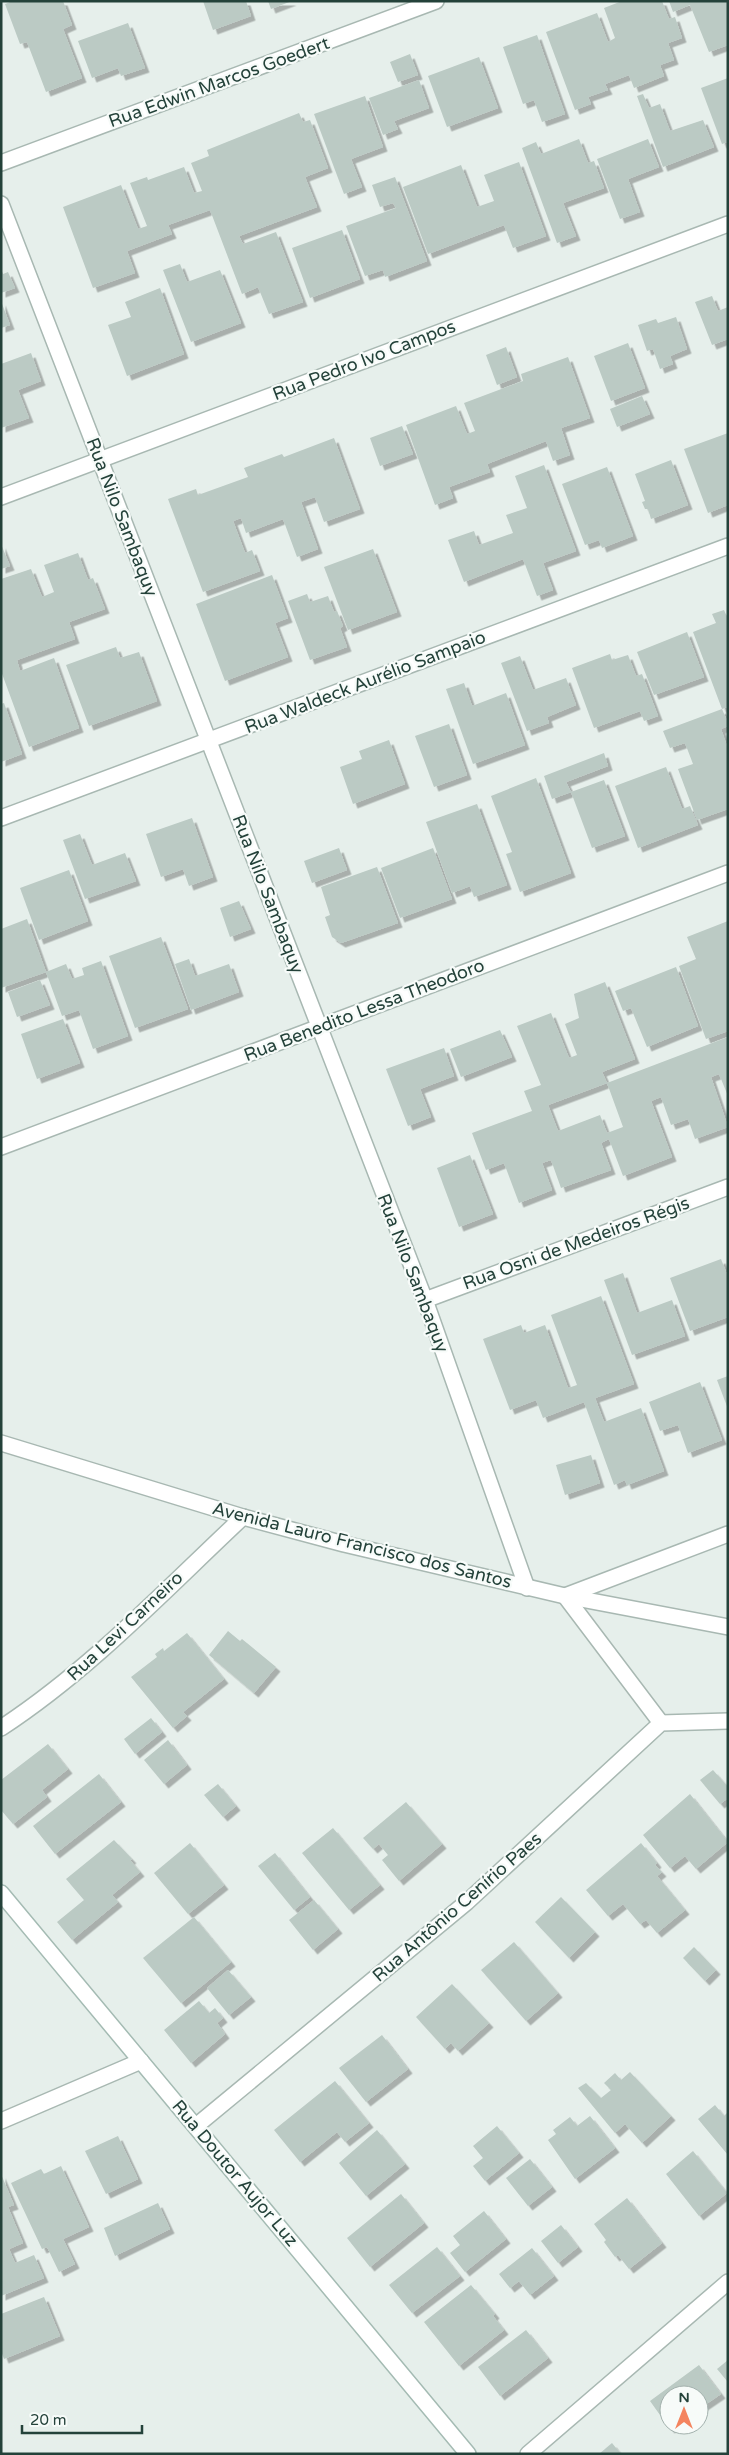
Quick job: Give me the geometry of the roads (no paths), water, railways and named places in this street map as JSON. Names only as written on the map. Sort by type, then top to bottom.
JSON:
[{"type":"street","name":"Rua Edwin Marcos Goedert","points":[[1,163],[436,1]]},
{"type":"street","name":"Rua Nilo Sambaquy","points":[[1,204],[425,1300],[527,1588]]},
{"type":"street","name":"Rua Pedro Ivo Campos","points":[[1,497],[728,224]]},
{"type":"street","name":"Rua Waldeck Aurélio Sampaio","points":[[1,818],[728,546]]},
{"type":"street","name":"Rua Benedito Lessa Theodoro","points":[[1,1147],[728,873]]},
{"type":"street","name":"Rua Osni de Medeiros Régis","points":[[425,1300],[728,1187]]},
{"type":"street","name":"Avenida Lauro Francisco dos Santos","points":[[1,1443],[243,1516],[344,1544],[527,1588],[728,1627]]},
{"type":"street","name":"Rua Levi Carneiro","points":[[1,1728],[34,1706],[84,1666],[243,1516]]},
{"type":"street","points":[[728,1534],[565,1596],[661,1723],[728,1721]]},
{"type":"street","name":"Rua Antônio Cenírio Paes","points":[[196,2126],[467,1902],[661,1723]]},
{"type":"street","name":"Rua Doutor Aujor Luz","points":[[1,1893],[468,2454]]},
{"type":"street","points":[[1,2121],[141,2061]]},
{"type":"street","points":[[528,2454],[728,2282]]}]
